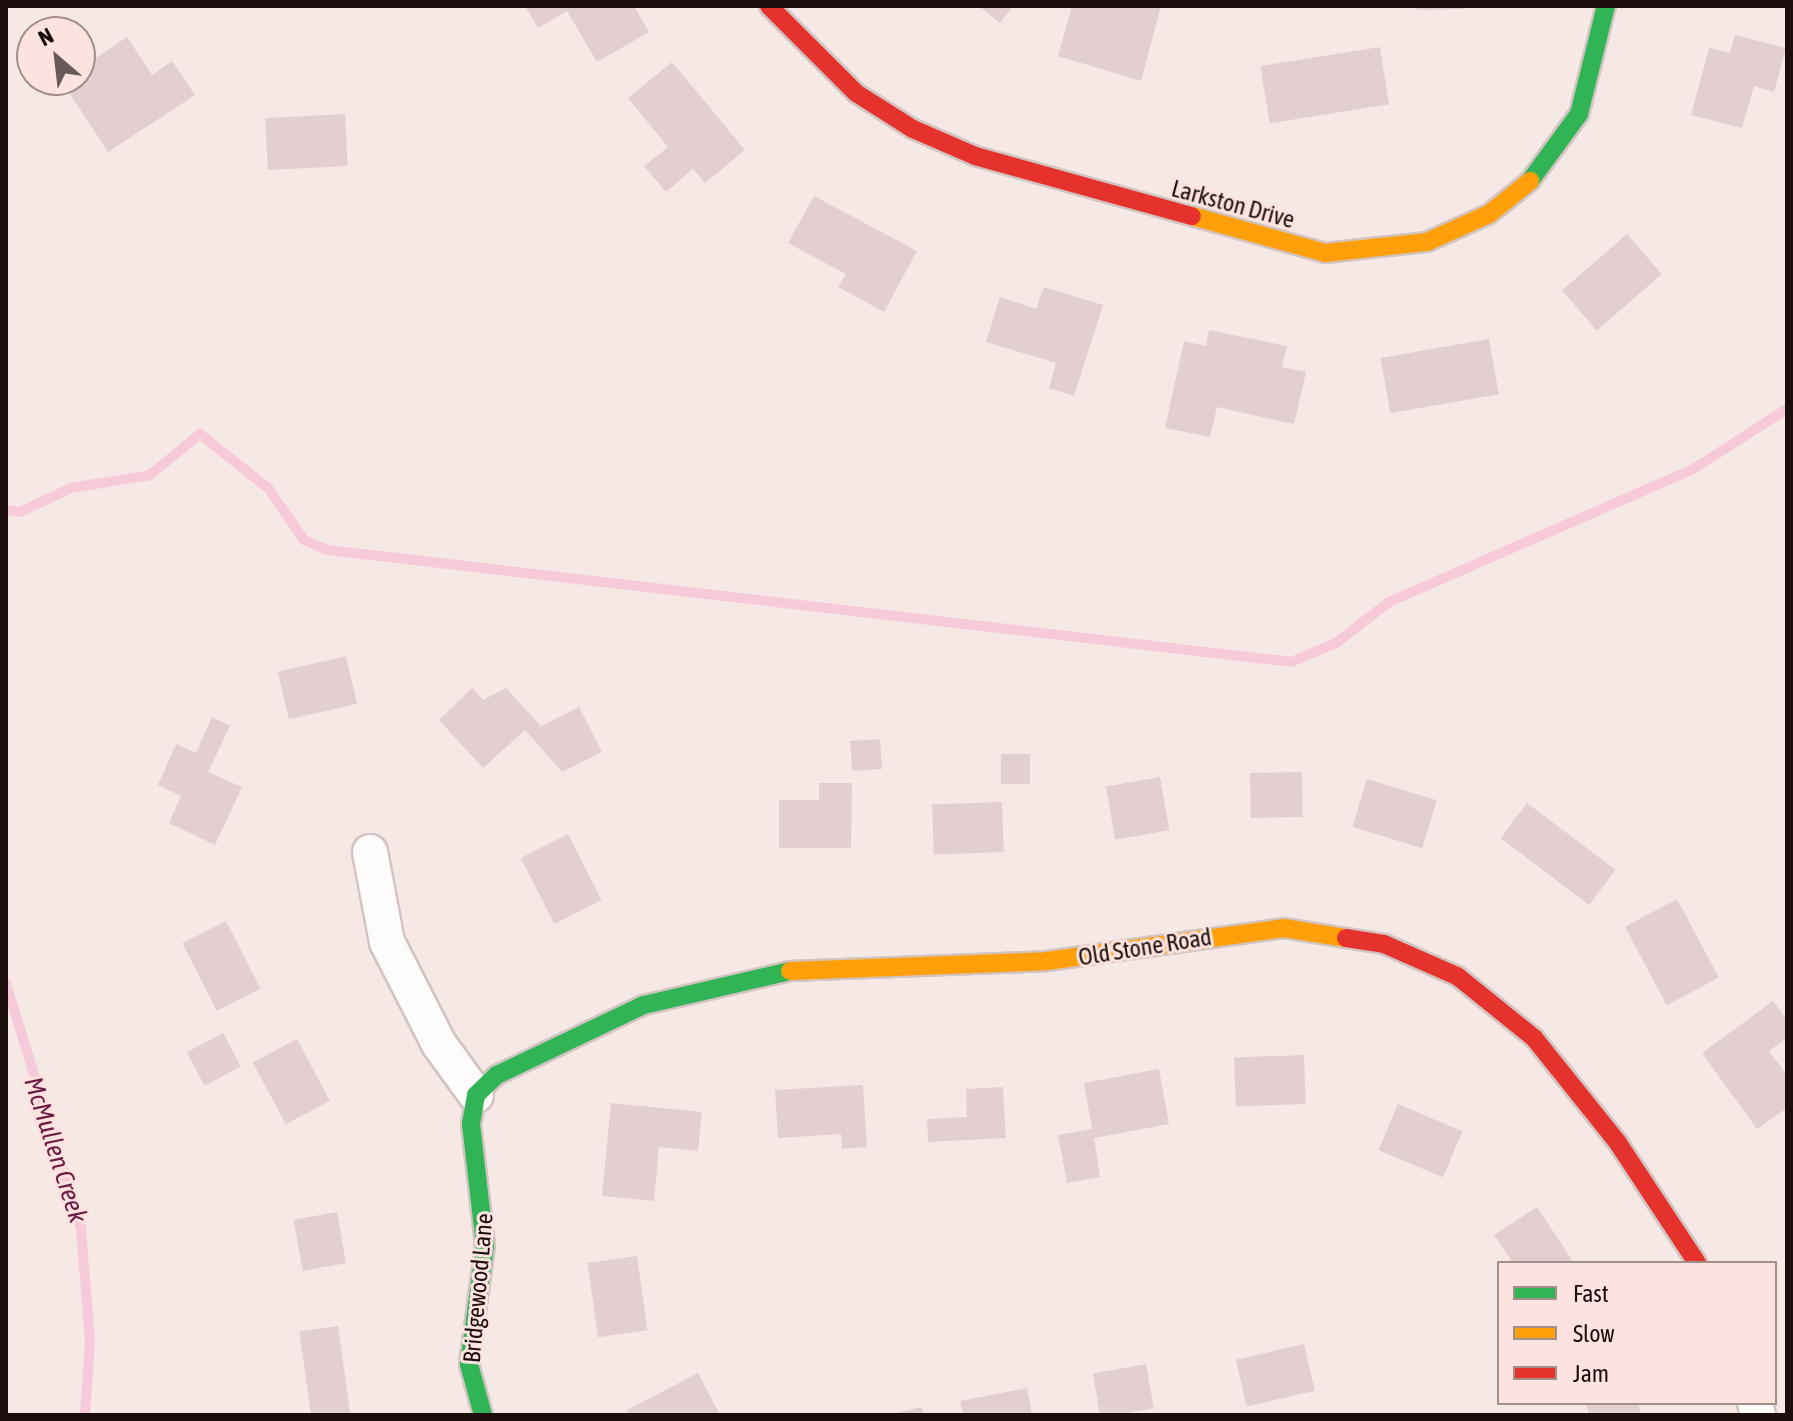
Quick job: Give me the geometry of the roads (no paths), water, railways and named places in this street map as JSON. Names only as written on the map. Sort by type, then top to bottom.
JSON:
[{"type":"street","name":"Larkston Drive","points":[[769,6],[856,93],[913,129],[975,156],[1325,253],[1427,242],[1489,214],[1529,182],[1579,114],[1606,6]]},
{"type":"street","points":[[370,852],[387,942],[439,1044],[476,1095]]},
{"type":"street","name":"Old Stone Road","points":[[476,1095],[497,1075],[595,1026],[721,982],[839,967],[1047,961],[1284,928],[1343,934],[1457,976],[1534,1038],[1627,1155],[1696,1261]]},
{"type":"street","name":"Bridgewood Lane","points":[[476,1095],[471,1124],[485,1245],[469,1364],[483,1415]]},
{"type":"waterway","points":[[6,510],[20,512],[71,488],[150,475],[200,434],[268,488],[304,540],[328,550],[1291,662],[1336,643],[1389,602],[1695,468],[1787,409]]},
{"type":"waterway","name":"McMullen Creek","points":[[6,983],[81,1229],[90,1341],[85,1415]]}]
